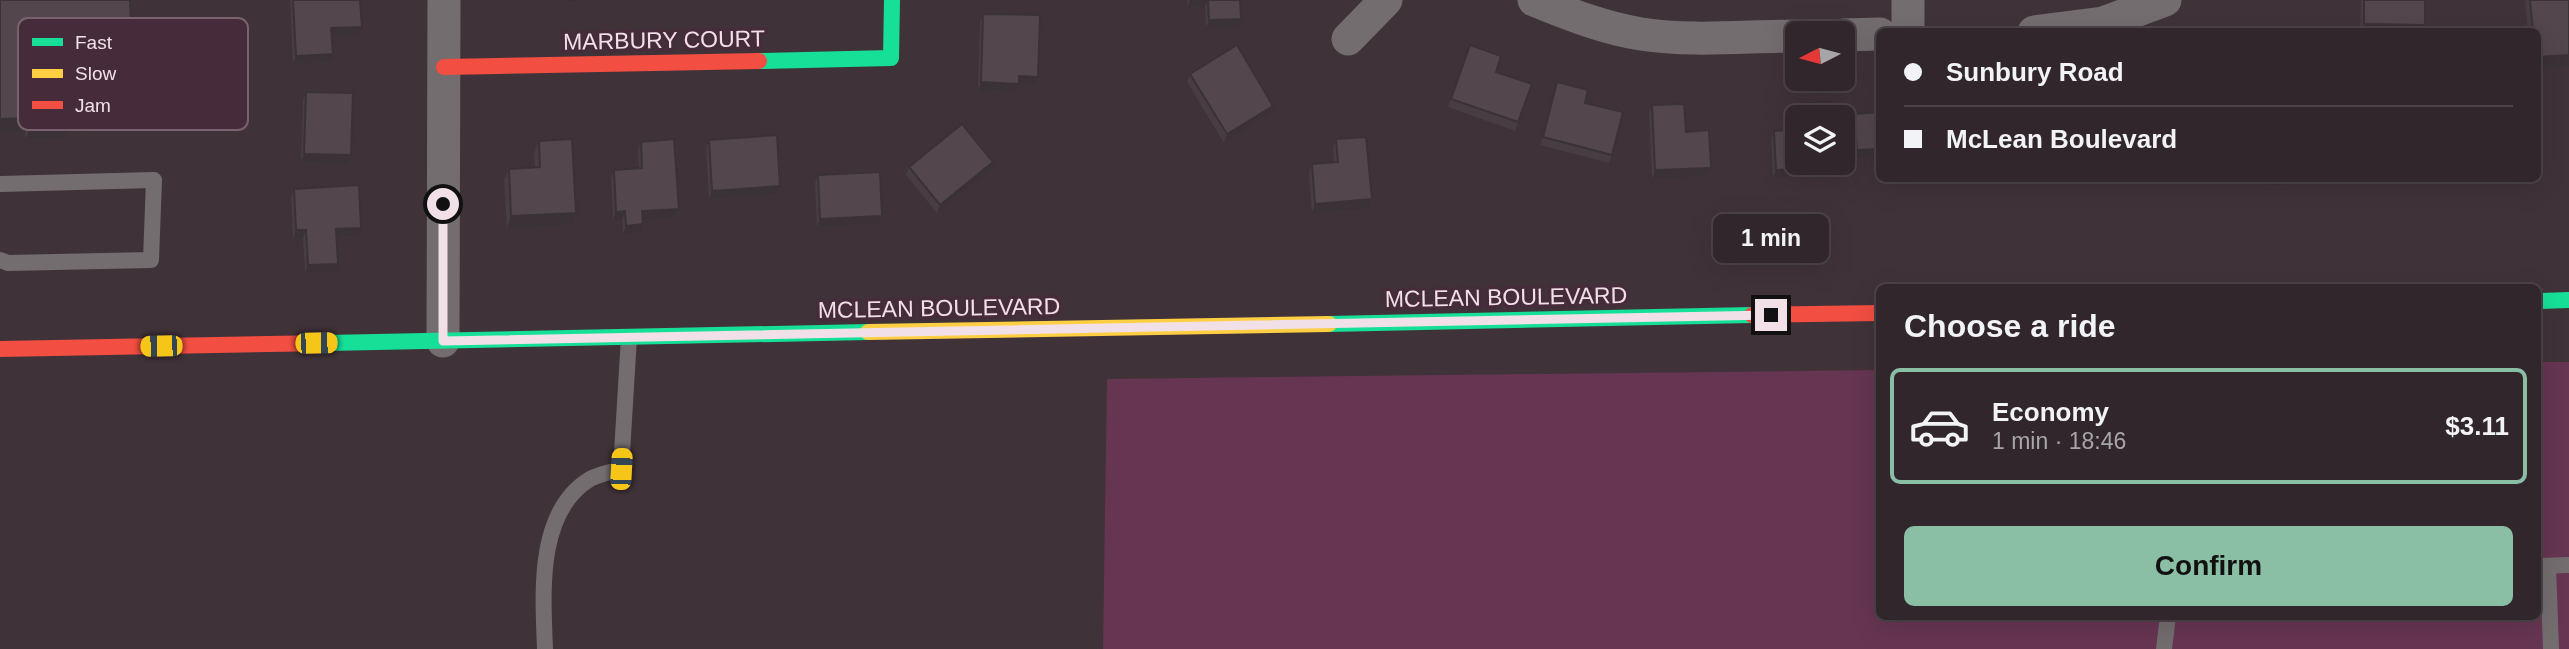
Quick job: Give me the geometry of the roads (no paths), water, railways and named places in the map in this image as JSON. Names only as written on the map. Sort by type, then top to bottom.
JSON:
[{"type":"main road","name":"MARBURY COURT","points":[[444,67],[891,58],[892,0]]},
{"type":"main road","points":[[2541,301],[2569,300]]},
{"type":"main road","name":"MCLEAN BOULEVARD","points":[[0,349],[1876,313]]},
{"type":"street","points":[[443,341],[444,0]]},
{"type":"street","points":[[1348,39],[1386,0]]},
{"type":"street","points":[[1534,0],[1581,19],[1640,34],[1683,38],[1785,36]]},
{"type":"street","points":[[1908,0],[1908,28]]},
{"type":"street","points":[[2065,28],[2103,23],[2165,0]]},
{"type":"street","points":[[1855,35],[1876,34]]},
{"type":"lane","points":[[0,184],[154,180],[151,260],[8,264],[0,261]]},
{"type":"lane","points":[[544,649],[546,561],[558,517],[574,492],[592,478],[621,469],[629,337]]},
{"type":"lane","points":[[2551,649],[2543,566],[2569,565]]},
{"type":"lane","points":[[2164,649],[2168,620]]}]
